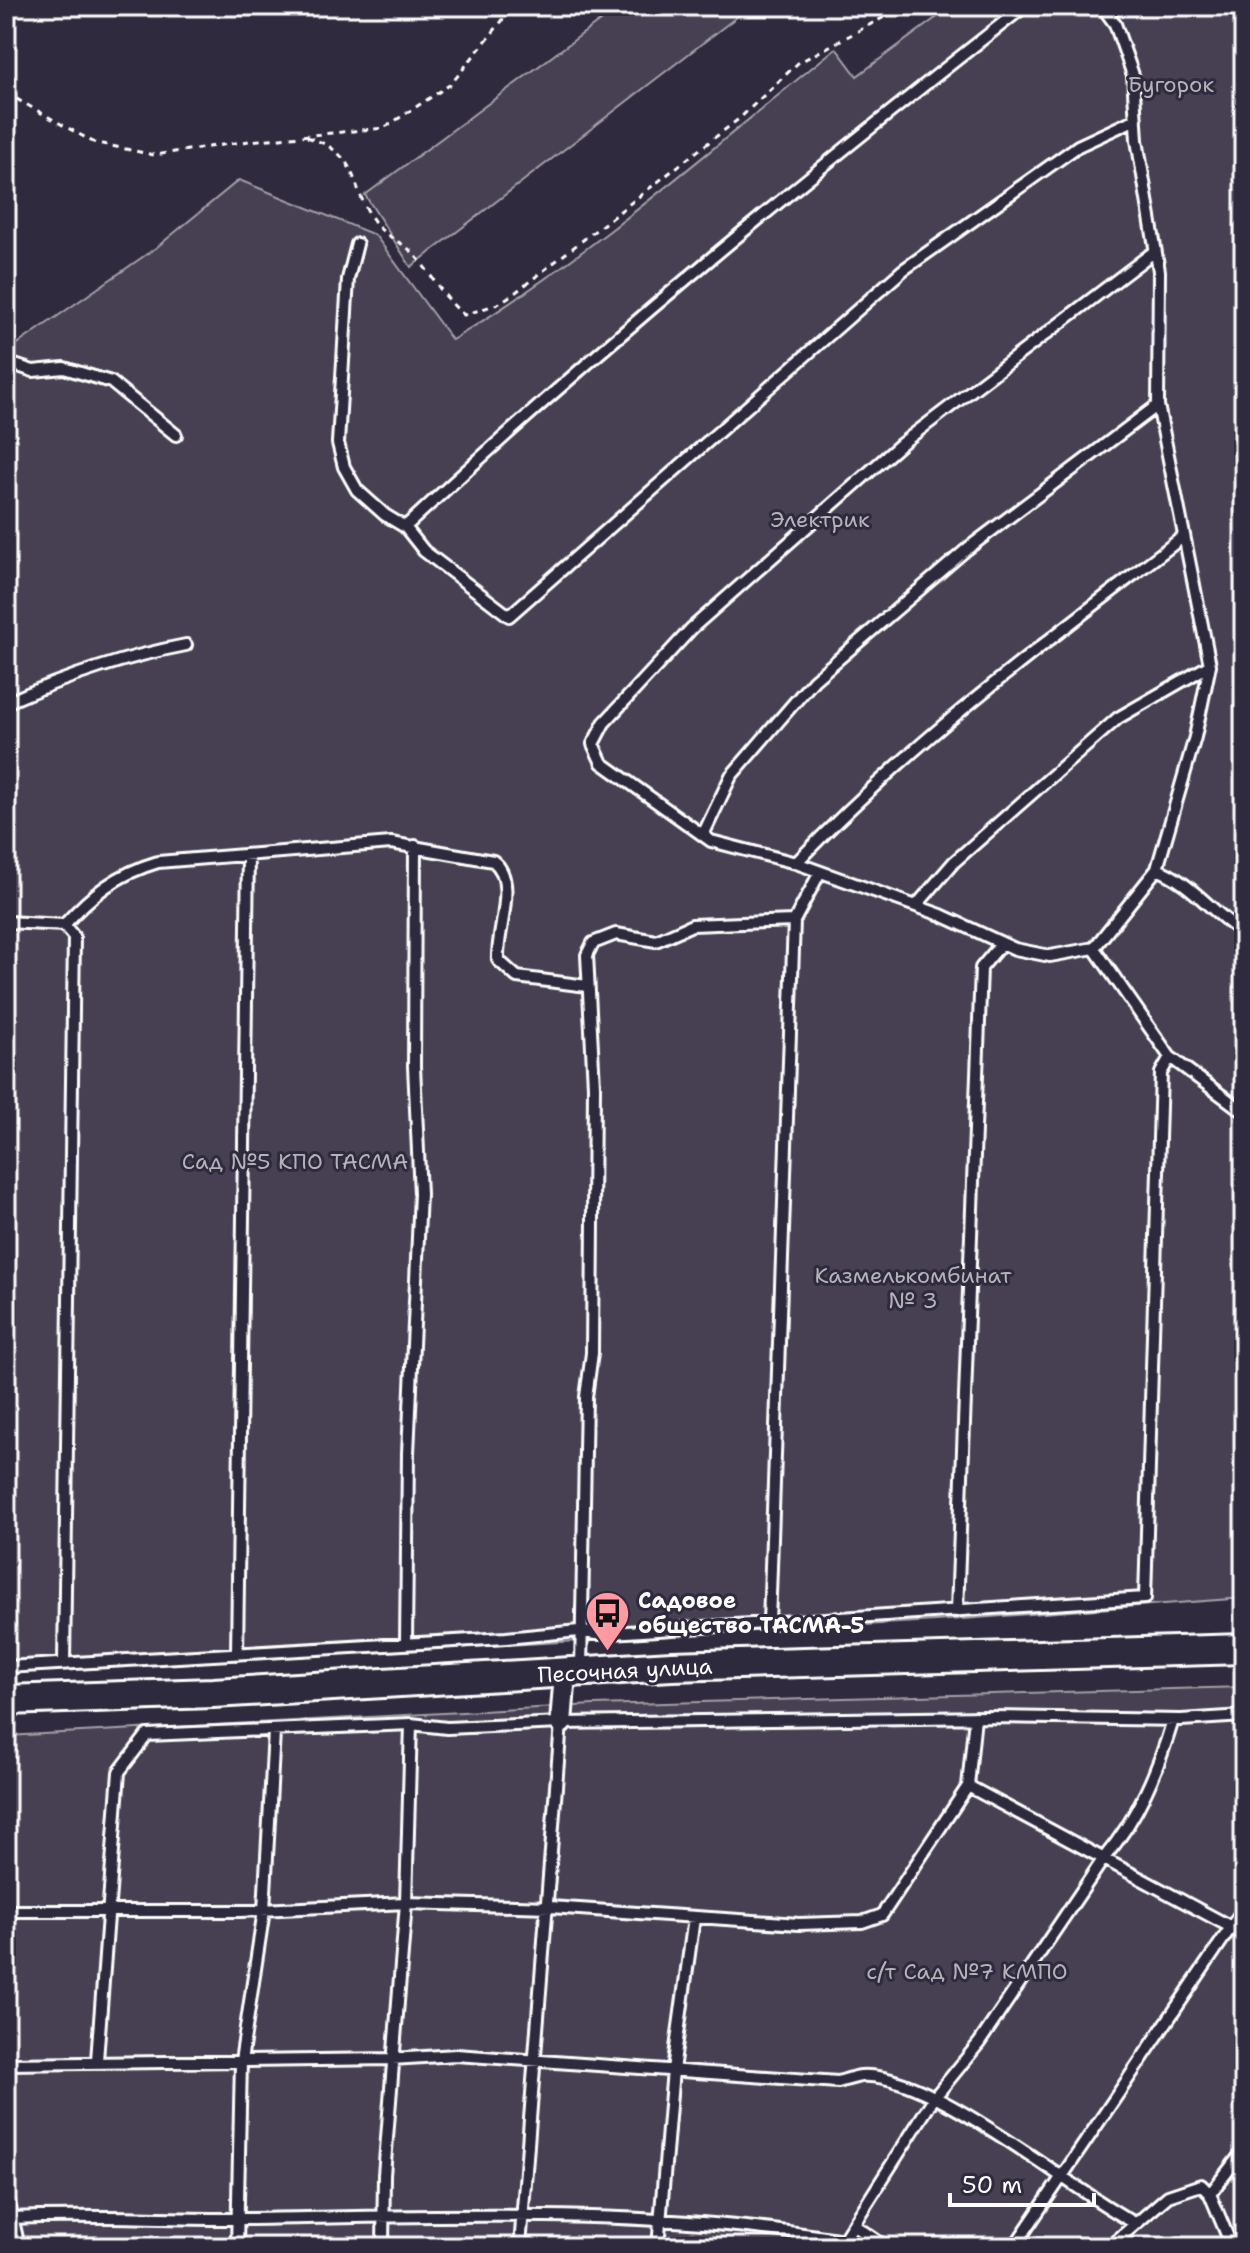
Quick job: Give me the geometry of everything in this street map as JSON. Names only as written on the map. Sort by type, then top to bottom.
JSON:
[{"type":"main road","name":"Песочная улица","points":[[6,1700],[573,1672],[1244,1649]]},
{"type":"street","points":[[561,1723],[573,1672]]},
{"type":"lane","points":[[405,527],[517,423],[820,165],[1025,6]]},
{"type":"lane","points":[[1102,6],[1115,24],[1133,75],[1136,119],[1159,271],[1158,405],[1210,665],[1195,737],[1157,869],[1094,948],[1050,956],[1002,943],[916,906],[819,874],[796,863],[711,841],[602,763],[593,744],[604,723],[692,628],[901,444],[1155,251]]},
{"type":"lane","points":[[357,244],[348,279],[338,443],[344,467],[357,490],[385,515],[405,527],[424,551],[509,616],[903,270],[1078,146],[1136,119]]},
{"type":"lane","points":[[6,362],[33,371],[64,368],[111,382],[176,435]]},
{"type":"lane","points":[[703,835],[731,776],[814,680],[967,549],[1158,405]]},
{"type":"lane","points":[[796,863],[833,824],[965,705],[1184,536]]},
{"type":"lane","points":[[6,703],[51,683],[132,655],[186,645]]},
{"type":"lane","points":[[916,906],[954,862],[1118,718],[1210,665]]},
{"type":"lane","points":[[64,925],[92,894],[127,872],[158,862],[391,843],[493,861],[506,880],[497,946],[498,960],[506,971],[517,977],[587,986]]},
{"type":"lane","points":[[406,1644],[408,1453],[420,1194],[414,1066],[415,846]]},
{"type":"lane","points":[[237,1654],[248,855]]},
{"type":"lane","points":[[1157,869],[1176,876],[1225,921],[1244,933]]},
{"type":"lane","points":[[769,1623],[794,921],[819,874]]},
{"type":"lane","points":[[573,1672],[579,1631],[586,1397],[592,1353],[594,1086],[587,955],[593,943],[616,934],[656,941],[692,925],[794,921]]},
{"type":"lane","points":[[6,922],[64,925],[74,937],[64,1663]]},
{"type":"lane","points":[[957,1611],[981,968],[1002,943]]},
{"type":"lane","points":[[1094,948],[1170,1057],[1244,1112]]},
{"type":"lane","points":[[6,1667],[579,1631],[596,1634],[1145,1598],[1161,1073],[1170,1057]]},
{"type":"lane","points":[[97,2060],[119,1772],[147,1735],[411,1724],[447,1728],[561,1723],[975,1717],[1173,1720],[1244,1716]]},
{"type":"lane","points":[[6,1911],[264,1910],[406,1903],[550,1907],[799,1924],[862,1922],[882,1915],[968,1786],[975,1717]]},
{"type":"lane","points":[[13,2218],[71,2215],[239,2219],[522,2215],[659,2220],[781,2229],[842,2243],[934,2098],[979,2043],[1104,1858],[1124,1835],[1160,1764],[1173,1720]]},
{"type":"lane","points":[[520,2247],[532,2058],[550,1907],[561,1723]]},
{"type":"lane","points":[[383,2247],[392,2059],[406,1903],[411,1724]]},
{"type":"lane","points":[[237,2247],[241,2061],[264,1910],[274,1732]]},
{"type":"lane","points":[[968,1786],[1244,1934]]},
{"type":"lane","points":[[1014,2247],[1244,1908]]},
{"type":"lane","points":[[658,2247],[673,2070],[694,1918]]},
{"type":"lane","points":[[6,2064],[97,2060],[392,2059],[456,2055],[838,2082],[862,2076],[883,2079],[934,2098],[1065,2175],[1135,2223]]},
{"type":"lane","points":[[1210,2194],[1244,2150]]},
{"type":"lane","points":[[1109,2247],[1168,2196],[1201,2185],[1210,2194],[1232,2247]]},
{"type":"lane","points":[[6,2190],[17,2246]]},
{"type":"lane","points":[[855,2226],[886,2247]]},
{"type":"path","points":[[6,93],[93,142],[154,155],[249,141],[384,128],[451,84],[502,21],[508,6]]},
{"type":"path","points":[[307,137],[337,151],[352,169],[360,199],[379,228],[412,252],[444,298],[464,315],[498,304],[516,292],[740,118],[798,63],[905,6]]},
{"type":"green space","points":[[620,6],[751,6],[411,267],[365,195]]},
{"type":"green space","points":[[952,6],[1225,6],[1244,32],[1244,1598],[935,1621],[6,1673],[6,352],[157,247],[239,180],[375,235],[452,340],[503,308],[601,238],[836,48],[857,76]]},
{"type":"green space","name":"с/т Сад №7 КМПО","points":[[1244,1687],[1244,2247],[6,2247],[6,1736],[594,1705]]},
{"type":"place","name":"Садовое общество ТАСМА-5","points":[[607,1652]]},
{"type":"park label","name":"Бугорок","points":[[1171,84]]},
{"type":"park label","name":"Электрик","points":[[820,519]]},
{"type":"park label","name":"Сад №5 КПО ТАСМА","points":[[295,1161]]},
{"type":"park label","name":"Казмелькомбинат № 3","points":[[913,1288]]}]
